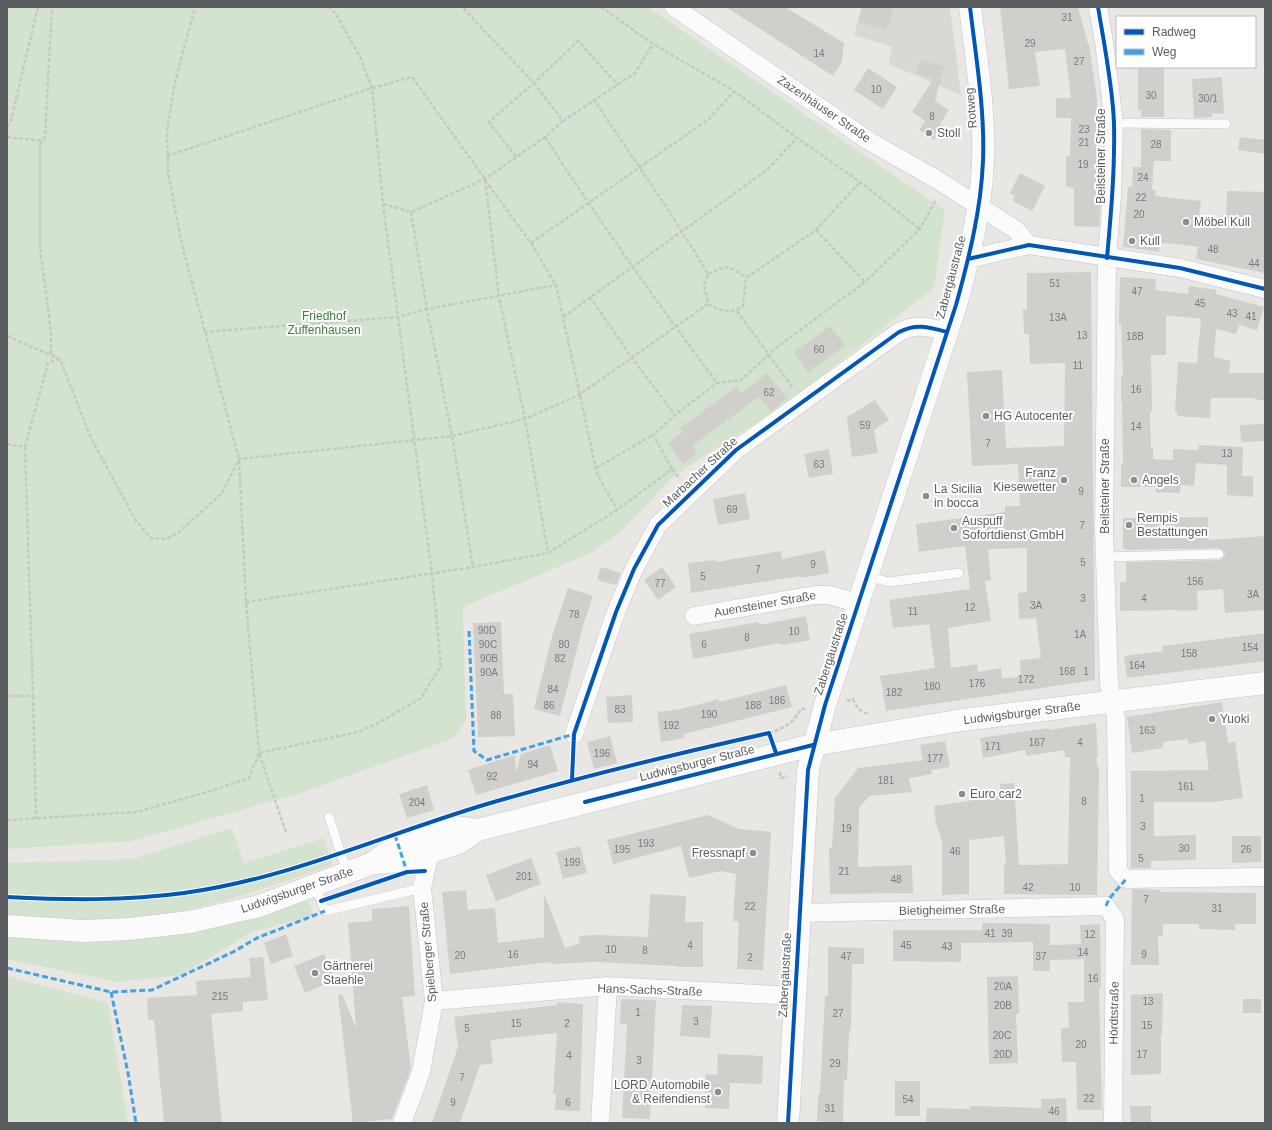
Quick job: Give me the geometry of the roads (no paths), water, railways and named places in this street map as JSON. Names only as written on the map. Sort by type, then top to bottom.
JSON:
[{"type":"main road","name":"Rotweg","points":[[970,7],[983,128],[983,162],[978,207]]},
{"type":"main road","name":"Zabergäustraße","points":[[788,1123],[808,770],[813,744],[947,332],[968,259],[978,207]]},
{"type":"main road","name":"Ludwigsburger Straße","points":[[7,926],[84,931],[128,929],[190,922],[259,906],[373,863],[403,861],[427,870],[459,843],[478,830],[813,744],[962,720],[1265,683]]},
{"type":"main road","name":"Ludwigsburger Straße","points":[[373,863],[398,845],[412,840],[455,827],[478,830]]},
{"type":"street","name":"Zazenhäuser Straße","points":[[674,7],[869,141],[978,207]]},
{"type":"street","name":"Beilsteiner Straße","points":[[1098,7],[1114,123],[1112,196],[1106,258],[1104,463],[1109,684],[1113,702]]},
{"type":"street","points":[[978,207],[1016,230],[1029,245]]},
{"type":"street","points":[[968,259],[1029,245],[1106,258],[1180,268],[1265,289]]},
{"type":"street","name":"Marbacher Straße","points":[[574,734],[616,612],[634,569],[658,525],[736,450],[903,330],[910,327],[926,326],[947,332]]},
{"type":"street","name":"Auensteiner Straße","points":[[694,616],[815,595],[829,595],[858,603]]},
{"type":"street","points":[[1113,702],[1116,718],[1118,871],[1126,879],[1265,877]]},
{"type":"street","name":"Spielberger Straße","points":[[402,1123],[421,1072],[434,1000],[427,870]]},
{"type":"street","name":"Bietigheimer Straße","points":[[799,913],[1106,906]]},
{"type":"street","name":"Hördtstraße","points":[[1106,906],[1115,919],[1113,1123]]},
{"type":"street","points":[[600,1123],[608,986]]},
{"type":"street","name":"Hans-Sachs-Straße","points":[[434,1000],[608,986],[794,996]]},
{"type":"lane","points":[[1114,123],[1226,124]]},
{"type":"lane","points":[[1105,557],[1219,554]]},
{"type":"lane","points":[[867,576],[889,582],[959,573]]},
{"type":"lane","points":[[329,817],[347,872]]},
{"type":"lane","points":[[315,885],[325,911],[427,870]]},
{"type":"place","name":"Stoll","points":[[929,133]]},
{"type":"place","name":"Möbel Kull","points":[[1186,222]]},
{"type":"place","name":"Kull","points":[[1132,241]]},
{"type":"place","name":"HG Autocenter","points":[[986,416]]},
{"type":"place","name":"Franz Kiesewetter","points":[[1064,480]]},
{"type":"place","name":"Angels","points":[[1134,480]]},
{"type":"place","name":"La Sicilia in bocca","points":[[926,496]]},
{"type":"place","name":"Rempis Bestattungen","points":[[1129,525]]},
{"type":"place","name":"Auspuff Sofortdienst GmbH","points":[[954,528]]},
{"type":"place","name":"Yuoki","points":[[1212,719]]},
{"type":"place","name":"Euro car2","points":[[962,794]]},
{"type":"place","name":"Fressnapf","points":[[753,853]]},
{"type":"place","name":"Gärtnerei Staehle","points":[[315,973]]},
{"type":"place","name":"LORD Automobile & Reifendienst","points":[[718,1092]]},
{"type":"park label","name":"Friedhof Zuffenhausen","points":[[324,323]]}]
